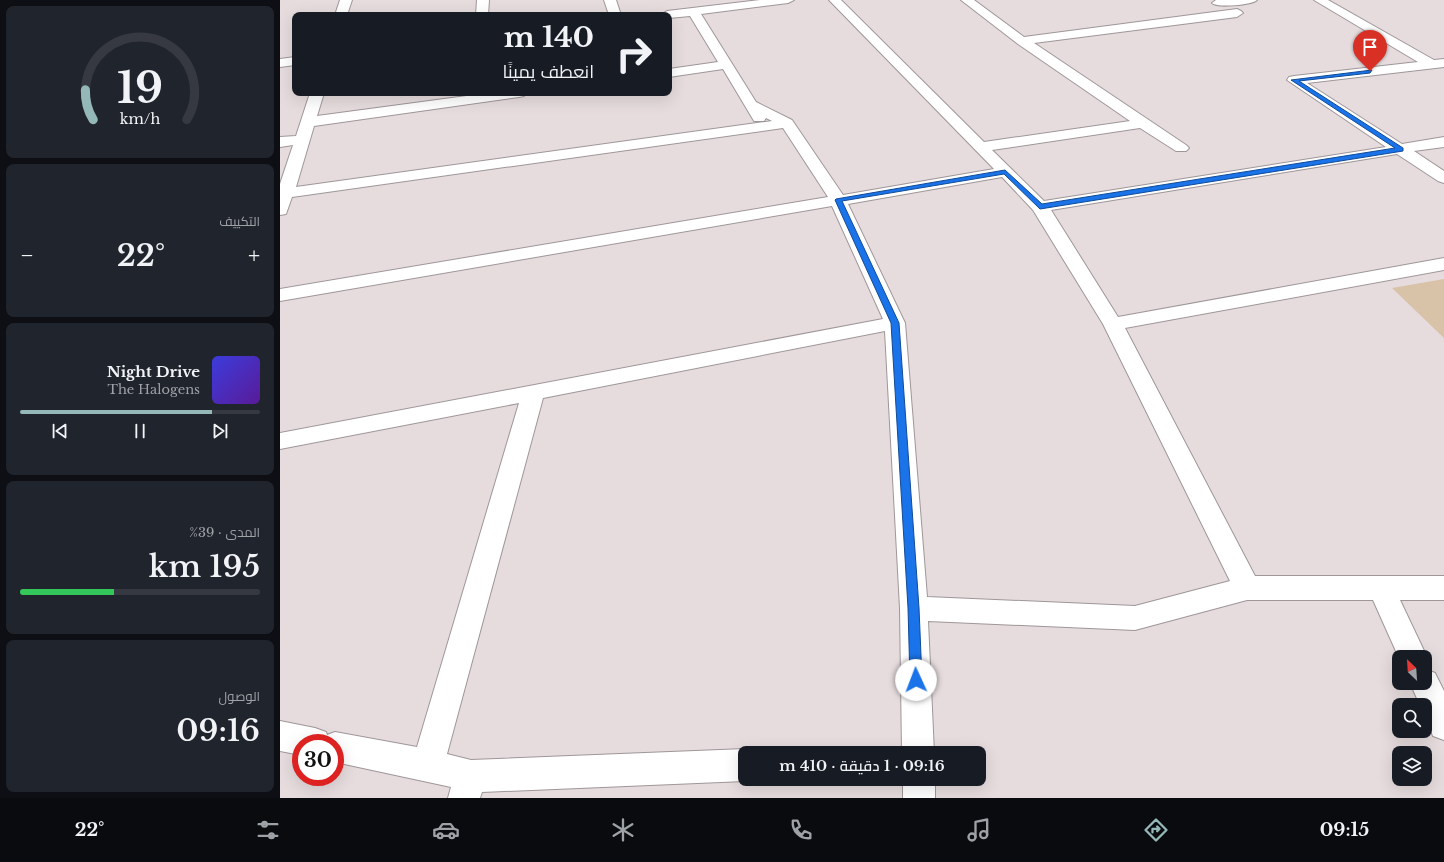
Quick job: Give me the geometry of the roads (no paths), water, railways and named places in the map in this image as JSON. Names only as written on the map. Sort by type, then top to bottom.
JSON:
[{"type":"street","points":[[342,12],[346,0]]},
{"type":"street","points":[[482,0],[482,12]]},
{"type":"street","points":[[610,0],[614,12]]},
{"type":"street","points":[[672,14],[749,2],[788,0]]},
{"type":"street","points":[[835,0],[1040,207],[1113,324],[1247,588]]},
{"type":"street","points":[[967,0],[1022,41],[1181,148]]},
{"type":"street","points":[[1216,1],[1251,0]]},
{"type":"street","points":[[1320,0],[1438,64]]},
{"type":"street","points":[[1022,41],[1237,13],[1216,1]]},
{"type":"street","points":[[694,12],[764,126]]},
{"type":"street","points":[[280,63],[292,61]]},
{"type":"street","points":[[1438,64],[1294,80],[1444,178]]},
{"type":"street","points":[[672,72],[726,65]]},
{"type":"street","points":[[280,210],[316,96]]},
{"type":"street","points":[[308,122],[497,96]]},
{"type":"street","points":[[752,105],[787,123],[838,200],[895,323],[914,608],[918,746]]},
{"type":"street","points":[[286,192],[787,123]]},
{"type":"street","points":[[981,147],[1143,123]]},
{"type":"street","points":[[280,142],[302,140]]},
{"type":"street","points":[[1040,207],[1444,142]]},
{"type":"street","points":[[280,295],[1005,172]]},
{"type":"street","points":[[1113,324],[1444,264]]},
{"type":"street","points":[[280,441],[895,323]]},
{"type":"street","points":[[428,765],[533,393]]},
{"type":"street","points":[[914,608],[1135,618],[1247,588],[1444,588]]},
{"type":"street","points":[[1381,588],[1410,650]]},
{"type":"street","points":[[1428,690],[1444,725]]},
{"type":"street","points":[[280,736],[292,738]]},
{"type":"street","points":[[344,749],[428,765],[468,787],[738,766]]},
{"type":"street","points":[[919,786],[919,798]]}]
